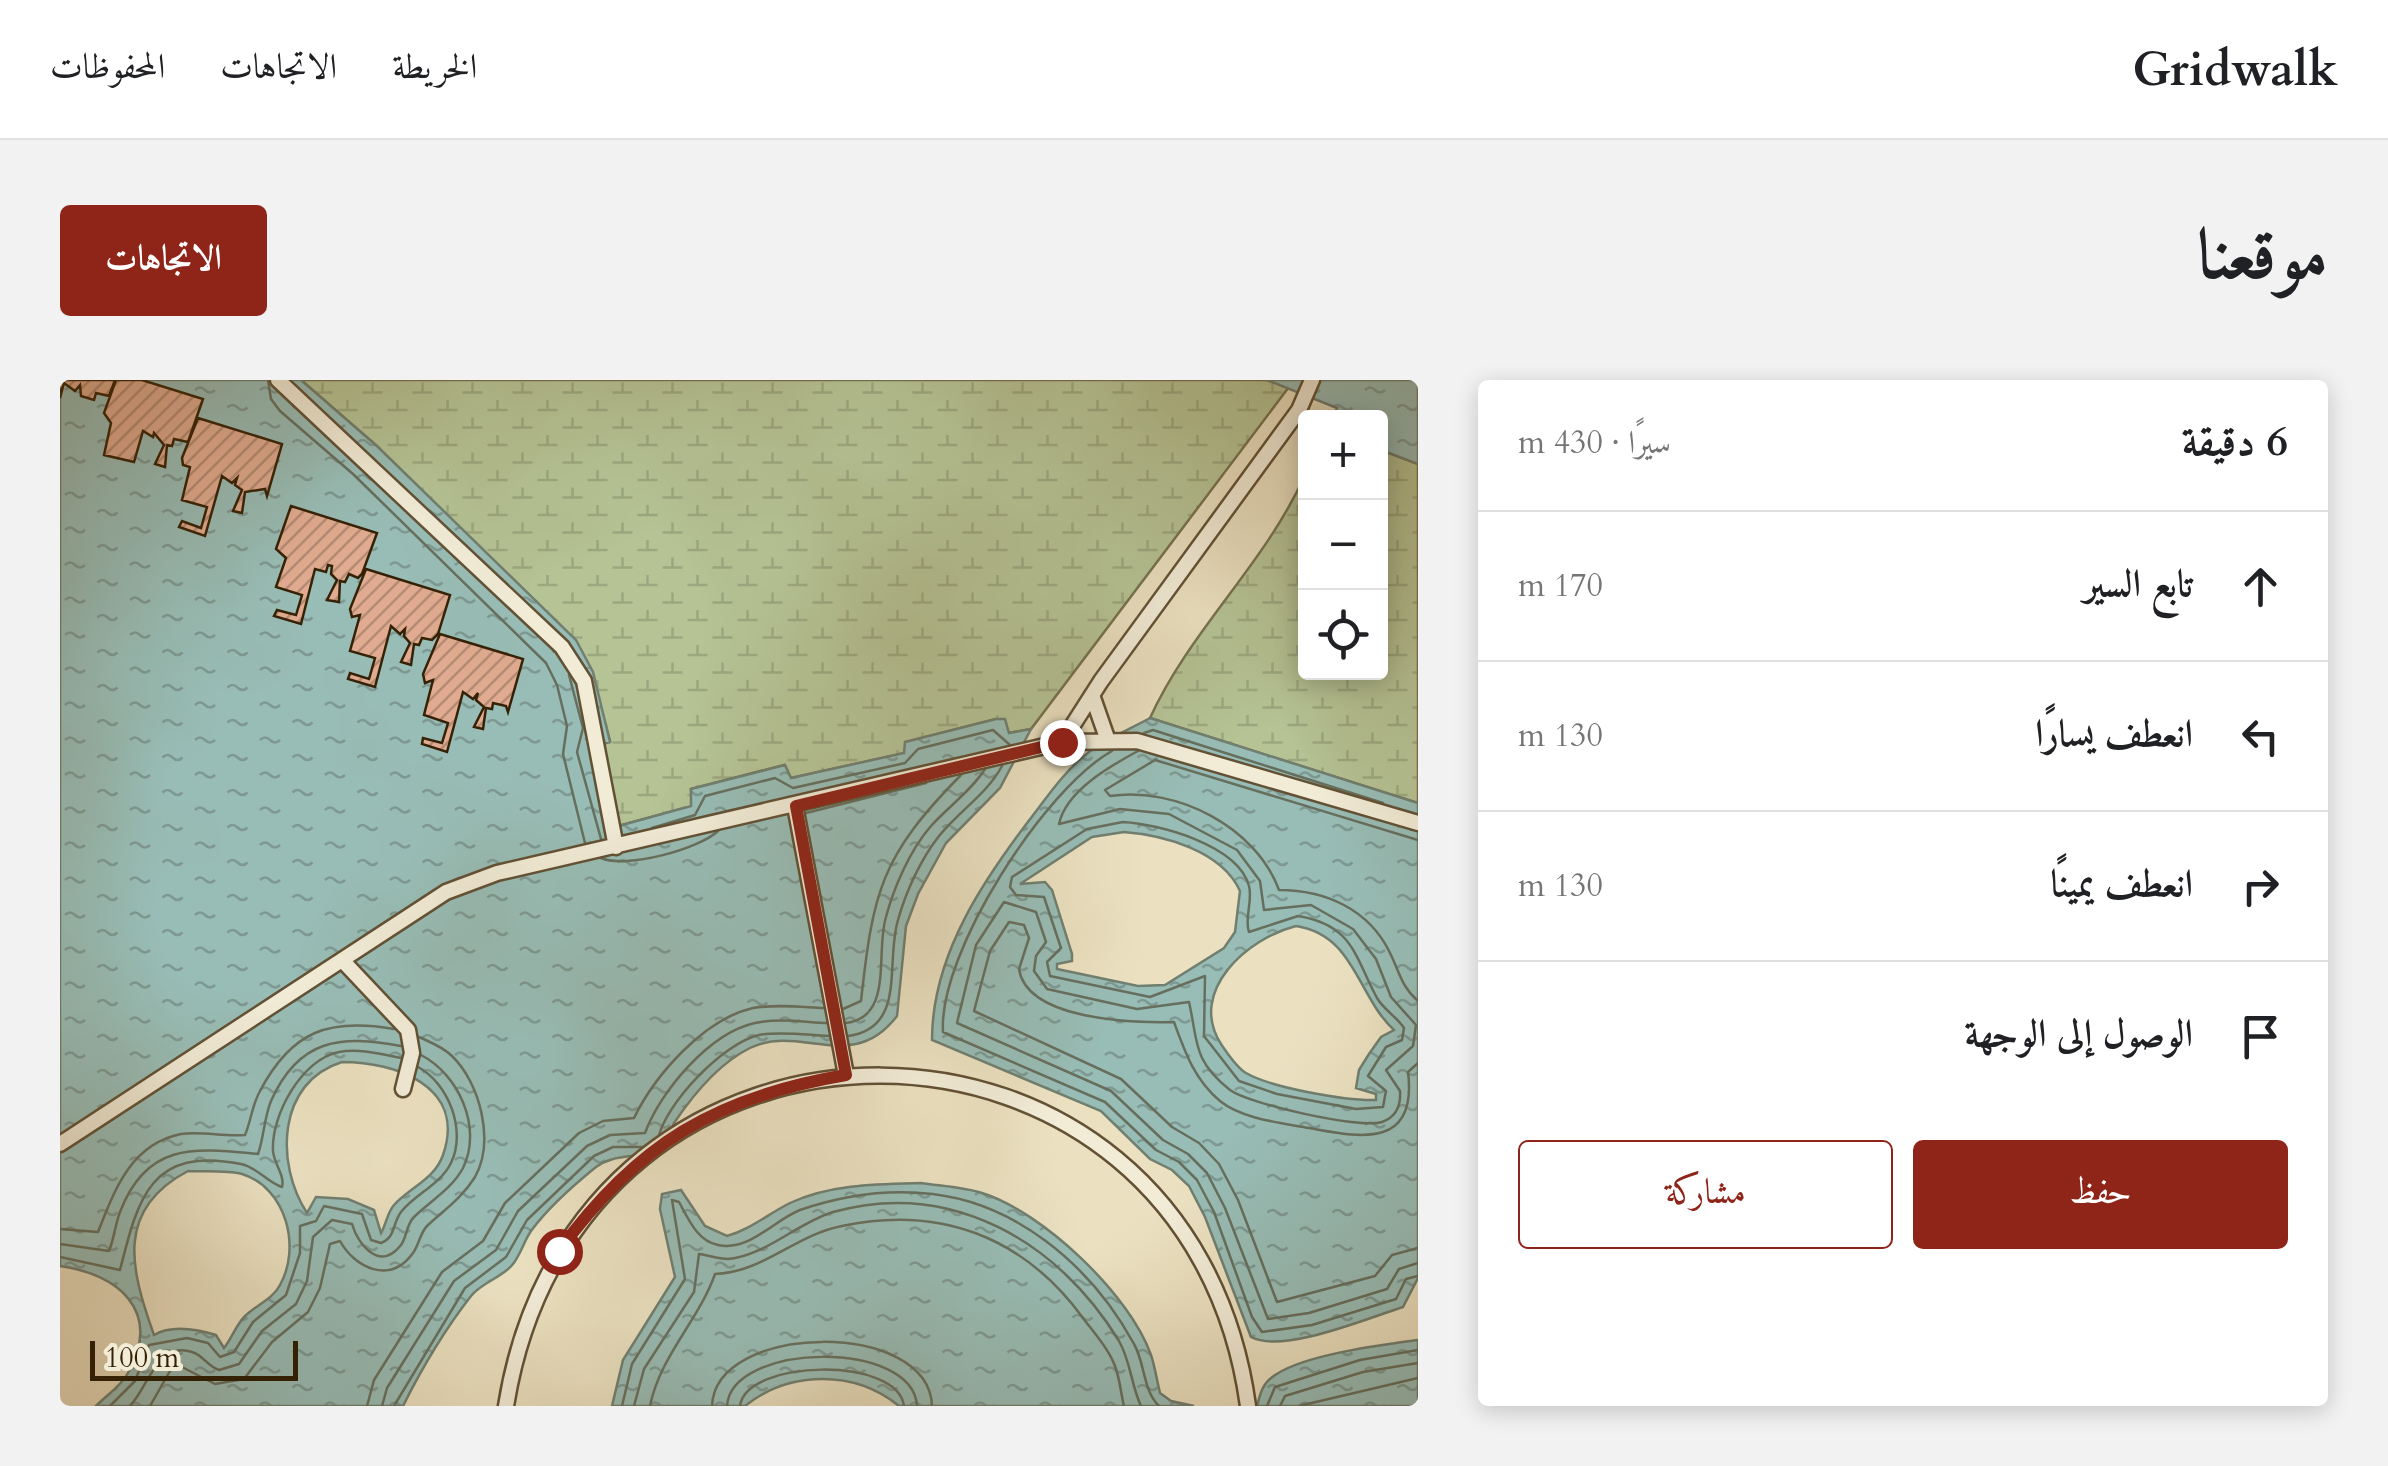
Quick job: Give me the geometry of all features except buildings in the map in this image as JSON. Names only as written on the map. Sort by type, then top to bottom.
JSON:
[{"type":"street","points":[[278,380],[562,646],[584,681],[616,847]]},
{"type":"street","points":[[1062,742],[1299,410],[1312,380]]},
{"type":"street","points":[[1092,695],[1106,738]]},
{"type":"street","points":[[60,1144],[471,880],[1062,742],[1106,738],[1137,741],[1418,823]]},
{"type":"street","points":[[796,806],[846,1075]]},
{"type":"street","points":[[342,960],[408,1030],[412,1053],[404,1086]]},
{"type":"street","points":[[506,1406],[514,1358],[532,1303],[559,1251],[593,1204],[634,1163],[681,1129],[733,1102],[788,1084],[846,1075],[912,1075],[988,1090],[1059,1120],[1122,1164],[1175,1220],[1215,1286],[1241,1358],[1248,1406]]},
{"type":"green space","points":[[301,380],[1267,380],[1289,387],[1031,729],[1009,733],[996,719],[906,742],[905,753],[791,778],[784,765],[691,789],[692,806],[618,826],[599,745],[610,741],[602,711],[378,447]]},
{"type":"green space","points":[[1388,453],[1418,464],[1418,803],[1150,718],[1185,655],[1298,488],[1298,680],[1388,680]]},
{"type":"water","points":[[60,380],[301,380],[378,447],[576,640],[593,672],[610,742],[599,745],[619,826],[691,806],[691,789],[785,765],[791,778],[904,753],[905,742],[996,719],[1005,719],[1009,733],[1031,729],[1000,788],[946,843],[918,894],[906,926],[897,1016],[880,1033],[862,1042],[769,1042],[728,1062],[690,1102],[665,1142],[648,1152],[596,1167],[545,1214],[513,1264],[476,1291],[462,1308],[403,1406],[96,1406],[128,1373],[137,1351],[137,1314],[116,1287],[100,1277],[60,1266]],"holes":[[[342,1062],[404,1073],[436,1095],[445,1111],[448,1131],[439,1163],[394,1205],[381,1233],[374,1210],[348,1199],[316,1197],[307,1213],[290,1172],[288,1127],[294,1106],[305,1087],[321,1072]],[[188,1171],[236,1173],[257,1181],[270,1192],[286,1221],[289,1254],[280,1285],[249,1312],[224,1348],[216,1335],[199,1331],[175,1329],[154,1335],[139,1287],[135,1265],[139,1223],[148,1204],[164,1187]]]},
{"type":"water","points":[[1267,380],[1418,380],[1418,464],[1388,453],[1388,410],[1337,408]]},
{"type":"water","points":[[1150,718],[1418,803],[1418,1278],[1403,1307],[1304,1338],[1265,1341],[1251,1337],[1205,1217],[1189,1186],[1172,1170],[1150,1159],[1101,1111],[932,1040],[934,1008],[952,946],[999,862],[1074,765],[1096,747]],"holes":[[[1124,832],[1174,841],[1206,856],[1220,865],[1240,891],[1235,932],[1224,948],[1165,985],[1138,986],[1057,969],[1057,964],[1072,961],[1072,954],[1052,890],[1045,882],[1020,884],[1092,837]],[[1296,926],[1331,941],[1394,1030],[1381,1037],[1359,1070],[1356,1088],[1376,1094],[1376,1100],[1310,1092],[1258,1079],[1239,1067],[1221,1044],[1212,1024],[1217,987],[1242,955],[1259,942]]]},
{"type":"water","points":[[921,1183],[982,1193],[1006,1203],[1057,1237],[1124,1307],[1151,1355],[1160,1393],[1171,1401],[1194,1406],[899,1406],[863,1386],[822,1379],[782,1386],[745,1406],[612,1406],[623,1360],[675,1277],[660,1209],[662,1194],[681,1190],[705,1226],[727,1236],[790,1203],[821,1192],[854,1186]]},
{"type":"water","points":[[1418,1340],[1418,1406],[1257,1406],[1268,1381],[1301,1363],[1341,1352]]},
{"type":"route","points":[[559,1251],[593,1204],[634,1163],[681,1129],[733,1102],[788,1084],[846,1075],[796,806],[1062,742]]}]
